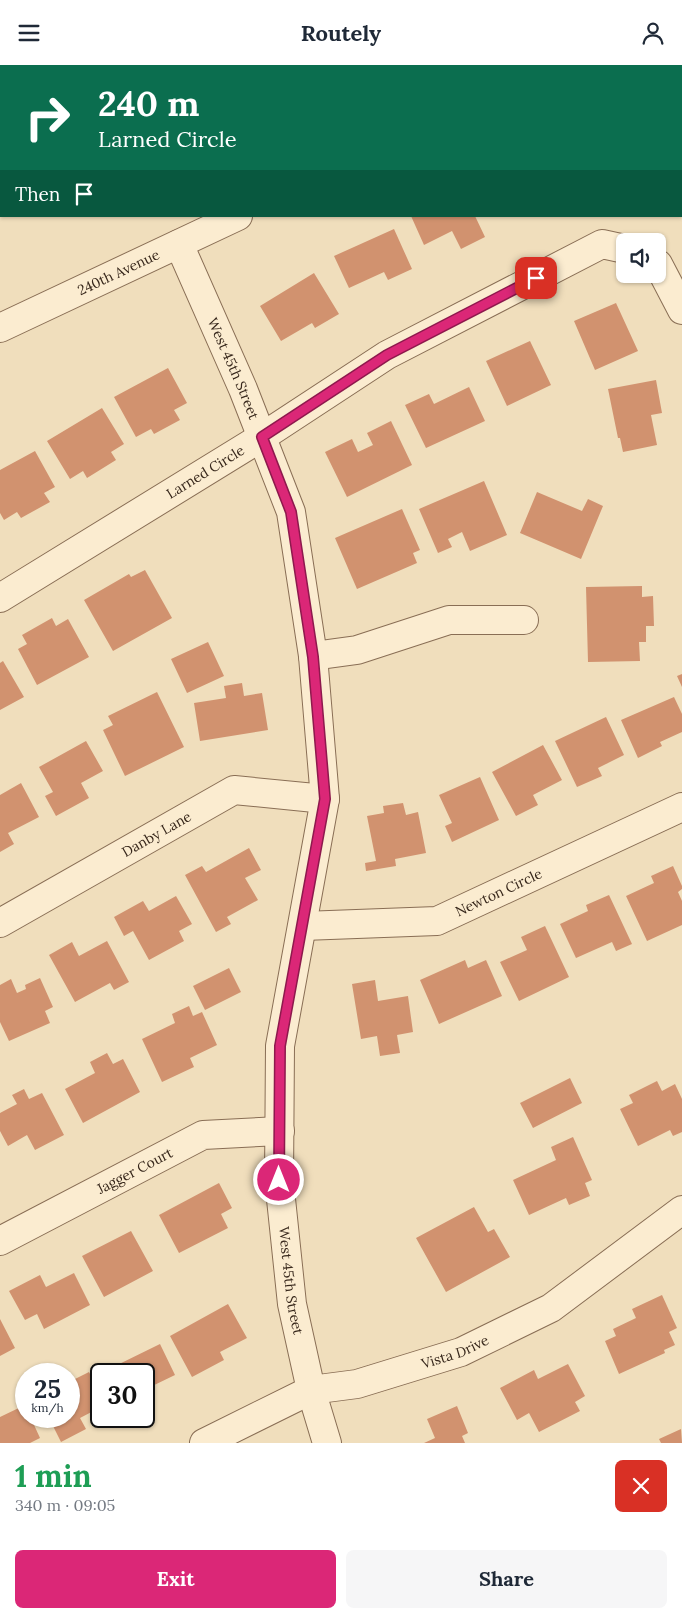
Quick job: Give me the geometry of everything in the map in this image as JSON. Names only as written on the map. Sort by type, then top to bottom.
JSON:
[{"type":"street","name":"240th Avenue","points":[[0,329],[236,217]]},
{"type":"street","name":"West 45th Street","points":[[180,244],[262,437],[291,512],[313,657],[325,799],[280,1046],[279,1180],[292,1304],[311,1390],[327,1443]]},
{"type":"street","name":"Larned Circle","points":[[0,597],[262,437],[387,355],[602,244],[616,247]]},
{"type":"street","points":[[666,279],[682,310]]},
{"type":"street","points":[[313,657],[357,650],[449,620],[524,620]]},
{"type":"street","name":"Danby Lane","points":[[0,923],[234,790],[325,799]]},
{"type":"street","name":"Newton Circle","points":[[303,926],[437,921],[682,807]]},
{"type":"street","name":"Jagger Court","points":[[0,1241],[203,1135],[280,1131]]},
{"type":"street","name":"Vista Drive","points":[[204,1443],[311,1390],[358,1384],[470,1348],[552,1308],[682,1210]]},
{"type":"building","points":[[411,217],[475,217],[485,237],[461,249],[452,231],[424,245]]},
{"type":"building","points":[[394,229],[412,269],[388,280],[384,272],[349,288],[334,256]]},
{"type":"building","points":[[314,273],[339,314],[315,328],[312,323],[281,341],[260,306]]},
{"type":"building","points":[[616,303],[638,351],[595,370],[574,321]]},
{"type":"building","points":[[530,341],[551,385],[507,406],[486,361]]},
{"type":"building","points":[[168,368],[187,403],[174,410],[180,420],[154,434],[151,429],[136,437],[114,397]]},
{"type":"building","points":[[656,380],[662,413],[651,415],[657,445],[623,452],[620,438],[618,438],[608,389]]},
{"type":"building","points":[[469,387],[485,421],[426,448],[405,405],[429,394],[434,404]]},
{"type":"building","points":[[102,408],[124,444],[111,452],[116,460],[87,478],[83,471],[70,479],[47,441]]},
{"type":"building","points":[[391,421],[412,465],[347,497],[325,452],[352,439],[358,452],[373,445],[367,433]]},
{"type":"building","points":[[35,451],[55,487],[44,493],[50,502],[21,518],[17,512],[4,520],[0,513],[0,470]]},
{"type":"building","points":[[484,481],[507,535],[470,551],[462,532],[448,539],[452,547],[438,553],[419,509]]},
{"type":"building","points":[[537,492],[582,511],[588,499],[603,506],[581,559],[520,533]]},
{"type":"building","points":[[402,509],[420,550],[413,553],[417,563],[357,589],[335,538]]},
{"type":"building","points":[[145,570],[172,618],[113,651],[84,600],[129,574],[131,577]]},
{"type":"building","points":[[642,586],[642,597],[653,596],[654,626],[646,626],[646,642],[639,642],[640,661],[588,662],[586,587]]},
{"type":"building","points":[[52,618],[56,626],[68,619],[89,657],[37,685],[18,649],[27,644],[22,635]]},
{"type":"building","points":[[208,642],[224,676],[187,693],[171,659]]},
{"type":"building","points":[[3,661],[24,697],[0,710],[0,663]]},
{"type":"building","points":[[682,674],[682,687],[677,676]]},
{"type":"building","points":[[242,683],[244,696],[262,693],[268,730],[200,741],[194,703],[226,698],[224,686]]},
{"type":"building","points":[[157,692],[184,747],[125,776],[103,730],[113,725],[108,716]]},
{"type":"building","points":[[674,697],[682,714],[682,732],[660,742],[662,746],[638,758],[621,720]]},
{"type":"building","points":[[606,717],[624,755],[598,768],[602,776],[577,787],[555,741]]},
{"type":"building","points":[[86,741],[103,771],[81,783],[89,798],[56,816],[45,796],[53,792],[39,767]]},
{"type":"building","points":[[543,745],[562,780],[533,795],[538,805],[516,816],[492,772]]},
{"type":"building","points":[[480,777],[499,820],[452,842],[445,826],[452,823],[439,795]]},
{"type":"building","points":[[21,783],[39,817],[8,833],[14,844],[0,852],[0,795]]},
{"type":"building","points":[[403,803],[406,815],[418,812],[426,853],[395,859],[396,866],[366,871],[365,863],[376,861],[367,816],[384,813],[383,806]]},
{"type":"building","points":[[249,848],[261,870],[245,878],[258,900],[227,917],[231,924],[216,932],[185,875],[202,866],[206,872]]},
{"type":"building","points":[[673,866],[682,886],[682,889],[678,892],[682,901],[682,925],[647,941],[626,896],[654,883],[651,876]]},
{"type":"building","points":[[609,895],[632,944],[616,951],[612,942],[576,958],[560,924],[588,911],[586,905]]},
{"type":"building","points":[[176,896],[192,924],[179,931],[184,941],[149,960],[133,931],[124,936],[114,917],[143,901],[149,911]]},
{"type":"building","points":[[545,926],[569,977],[519,1001],[500,962],[527,950],[521,937]]},
{"type":"building","points":[[107,941],[129,982],[114,990],[110,983],[75,1002],[49,955],[72,942],[79,956]]},
{"type":"building","points":[[465,960],[468,968],[486,960],[502,996],[439,1024],[420,980]]},
{"type":"building","points":[[229,968],[241,992],[205,1010],[193,986]]},
{"type":"building","points":[[40,978],[53,1007],[45,1011],[50,1023],[9,1041],[0,1022],[0,985],[11,979],[17,993],[26,989],[25,985]]},
{"type":"building","points":[[375,980],[378,1001],[408,996],[413,1032],[397,1035],[400,1053],[380,1056],[377,1036],[361,1039],[352,984]]},
{"type":"building","points":[[189,1006],[193,1016],[202,1012],[217,1045],[190,1058],[194,1067],[162,1082],[142,1039],[175,1023],[172,1014]]},
{"type":"building","points":[[107,1053],[113,1064],[123,1059],[140,1092],[83,1123],[65,1089],[95,1073],[90,1062]]},
{"type":"building","points":[[570,1078],[582,1103],[533,1128],[520,1103]]},
{"type":"building","points":[[657,1081],[662,1091],[675,1084],[682,1099],[682,1132],[673,1136],[670,1130],[638,1146],[620,1109],[633,1103],[629,1095]]},
{"type":"building","points":[[24,1089],[29,1099],[42,1093],[64,1135],[35,1150],[27,1135],[8,1146],[0,1131],[0,1113],[17,1104],[12,1095]]},
{"type":"building","points":[[573,1137],[592,1180],[585,1183],[590,1196],[569,1205],[566,1198],[529,1215],[513,1180],[556,1160],[551,1147]]},
{"type":"building","points":[[219,1183],[232,1208],[221,1214],[228,1228],[179,1253],[159,1215]]},
{"type":"building","points":[[474,1207],[488,1232],[494,1229],[510,1257],[446,1292],[416,1238]]},
{"type":"building","points":[[131,1231],[153,1271],[104,1297],[82,1256]]},
{"type":"building","points":[[74,1273],[90,1305],[44,1329],[37,1314],[25,1320],[9,1291],[40,1275],[46,1287]]},
{"type":"building","points":[[662,1295],[677,1328],[669,1332],[675,1345],[664,1350],[665,1353],[619,1374],[605,1341],[616,1336],[613,1329],[636,1318],[632,1309]]},
{"type":"building","points":[[228,1304],[247,1338],[220,1352],[224,1360],[192,1377],[170,1336]]},
{"type":"building","points":[[0,1319],[15,1348],[0,1356]]},
{"type":"building","points":[[160,1344],[175,1375],[155,1385],[155,1363],[121,1363]]},
{"type":"building","points":[[568,1364],[585,1396],[575,1402],[580,1411],[539,1432],[529,1413],[517,1420],[500,1388],[534,1370],[538,1379]]},
{"type":"building","points":[[89,1372],[90,1374],[90,1413],[80,1418],[80,1376]]},
{"type":"building","points":[[457,1406],[468,1433],[462,1436],[465,1443],[424,1443],[435,1438],[427,1419]]},
{"type":"building","points":[[15,1410],[15,1428],[35,1428],[40,1438],[30,1443],[0,1443],[0,1417]]},
{"type":"building","points":[[80,1418],[86,1429],[61,1442],[54,1428],[80,1428]]},
{"type":"building","points":[[681,1429],[682,1443],[661,1443],[659,1439]]},
{"type":"route","points":[[279,1180],[280,1046],[325,799],[313,657],[291,512],[262,437],[387,355],[536,278]]}]
